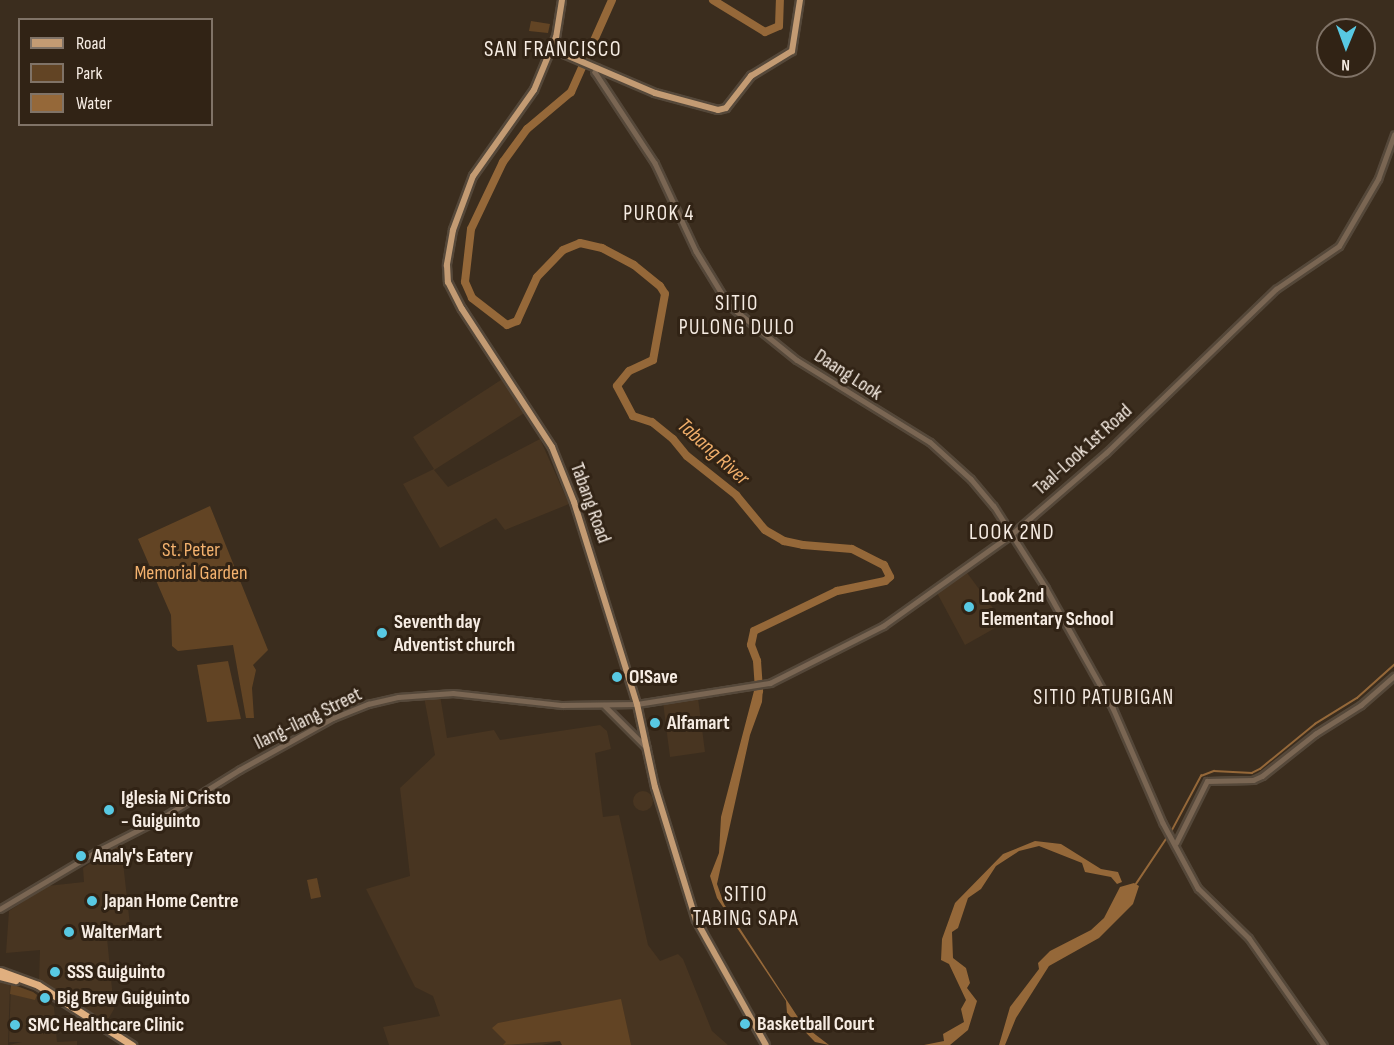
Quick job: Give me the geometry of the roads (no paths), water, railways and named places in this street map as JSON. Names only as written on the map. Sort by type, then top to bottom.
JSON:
[{"type":"highway","points":[[0,971],[38,985],[132,1045]]},
{"type":"highway","points":[[0,976],[43,993],[124,1045]]},
{"type":"main road","name":"Tabang Road","points":[[562,0],[552,49],[534,90],[473,177],[451,238],[448,282],[462,309],[550,441],[574,502],[637,704],[676,863],[696,920],[766,1045]]},
{"type":"main road","points":[[552,49],[586,62],[596,70],[681,102],[706,109],[726,108],[747,79],[792,51],[800,0]]},
{"type":"street","name":"Daang Look","points":[[596,70],[650,154],[696,251],[729,305],[797,360],[930,442],[971,479],[1011,534],[1113,708],[1175,842]]},
{"type":"street","name":"Taal-Look 1st Road","points":[[605,706],[637,704],[765,684],[883,626],[1011,534],[1106,453],[1276,289],[1339,246],[1378,179],[1394,135]]},
{"type":"street","points":[[1324,1045],[1249,938],[1198,888],[1175,842],[1207,781],[1252,780],[1263,776],[1315,734],[1361,705],[1394,676]]},
{"type":"street","name":"Ilang-ilang Street","points":[[0,909],[99,850],[162,818],[238,770],[333,718],[368,704],[398,698],[453,693],[605,706]]},
{"type":"street","points":[[605,706],[648,749]]},
{"type":"water","points":[[755,687],[763,687],[762,702],[750,735],[717,884],[724,904],[803,1025],[829,1045],[815,1042],[787,1013],[786,1001],[717,898],[710,876],[719,853],[721,817]]},
{"type":"water","points":[[1035,841],[1061,844],[1101,869],[1118,872],[1122,882],[1117,884],[1111,877],[1085,872],[1082,863],[1039,846],[1019,851],[996,866],[981,889],[968,898],[958,928],[952,932],[953,958],[966,968],[970,983],[967,988],[977,1001],[968,1030],[950,1045],[924,1045],[944,1041],[943,1034],[964,1022],[961,1009],[966,1000],[949,964],[941,960],[942,939],[955,903],[1003,854]]},
{"type":"water","points":[[1134,883],[1139,886],[1133,904],[1099,938],[1049,966],[1016,1018],[1005,1045],[999,1045],[1010,1007],[1039,969],[1038,963],[1050,951],[1091,930],[1104,918],[1120,887]]},
{"type":"waterway","name":"Tabang River","points":[[612,0],[571,92],[527,129],[503,162],[471,229],[465,282],[472,298],[507,325],[517,321],[537,277],[563,250],[580,243],[602,248],[634,265],[660,286],[665,294],[653,360],[629,371],[617,386],[633,416],[652,422],[673,439],[687,456],[736,495],[765,530],[784,541],[852,549],[884,565],[890,577],[885,581],[837,591],[754,631],[751,645],[757,661],[759,691]]},
{"type":"waterway","name":"Tabang River","points":[[713,0],[765,32],[779,26],[780,0]]},
{"type":"waterway","points":[[1171,832],[1201,776],[1214,771],[1252,773],[1260,769],[1315,724],[1357,698],[1394,665]]},
{"type":"waterway","points":[[1136,884],[1168,836]]},
{"type":"place","name":"Look 2nd Elementary School","points":[[969,607]]},
{"type":"place","name":"Seventh day Adventist church","points":[[382,633]]},
{"type":"place","name":"O!Save","points":[[617,677]]},
{"type":"place","name":"Alfamart","points":[[655,723]]},
{"type":"place","name":"Iglesia Ni Cristo - Guiguinto","points":[[109,810]]},
{"type":"place","name":"Analy's Eatery","points":[[81,856]]},
{"type":"place","name":"Japan Home Centre","points":[[92,901]]},
{"type":"place","name":"WalterMart","points":[[69,932]]},
{"type":"place","name":"SSS Guiguinto","points":[[55,972]]},
{"type":"place","name":"Big Brew Guiguinto","points":[[45,998]]},
{"type":"place","name":"Basketball Court","points":[[745,1024]]},
{"type":"place","name":"SMC Healthcare Clinic","points":[[15,1025]]},
{"type":"district","name":"SAN FRANCISCO","points":[[553,50]]},
{"type":"district","name":"PUROK 4","points":[[659,214]]},
{"type":"district","name":"SITIO PULONG DULO","points":[[737,316]]},
{"type":"district","name":"LOOK 2ND","points":[[1012,533]]},
{"type":"district","name":"SITIO PATUBIGAN","points":[[1104,698]]},
{"type":"district","name":"SITIO TABING SAPA","points":[[746,907]]},
{"type":"park label","name":"St. Peter Memorial Garden","points":[[191,562]]}]
